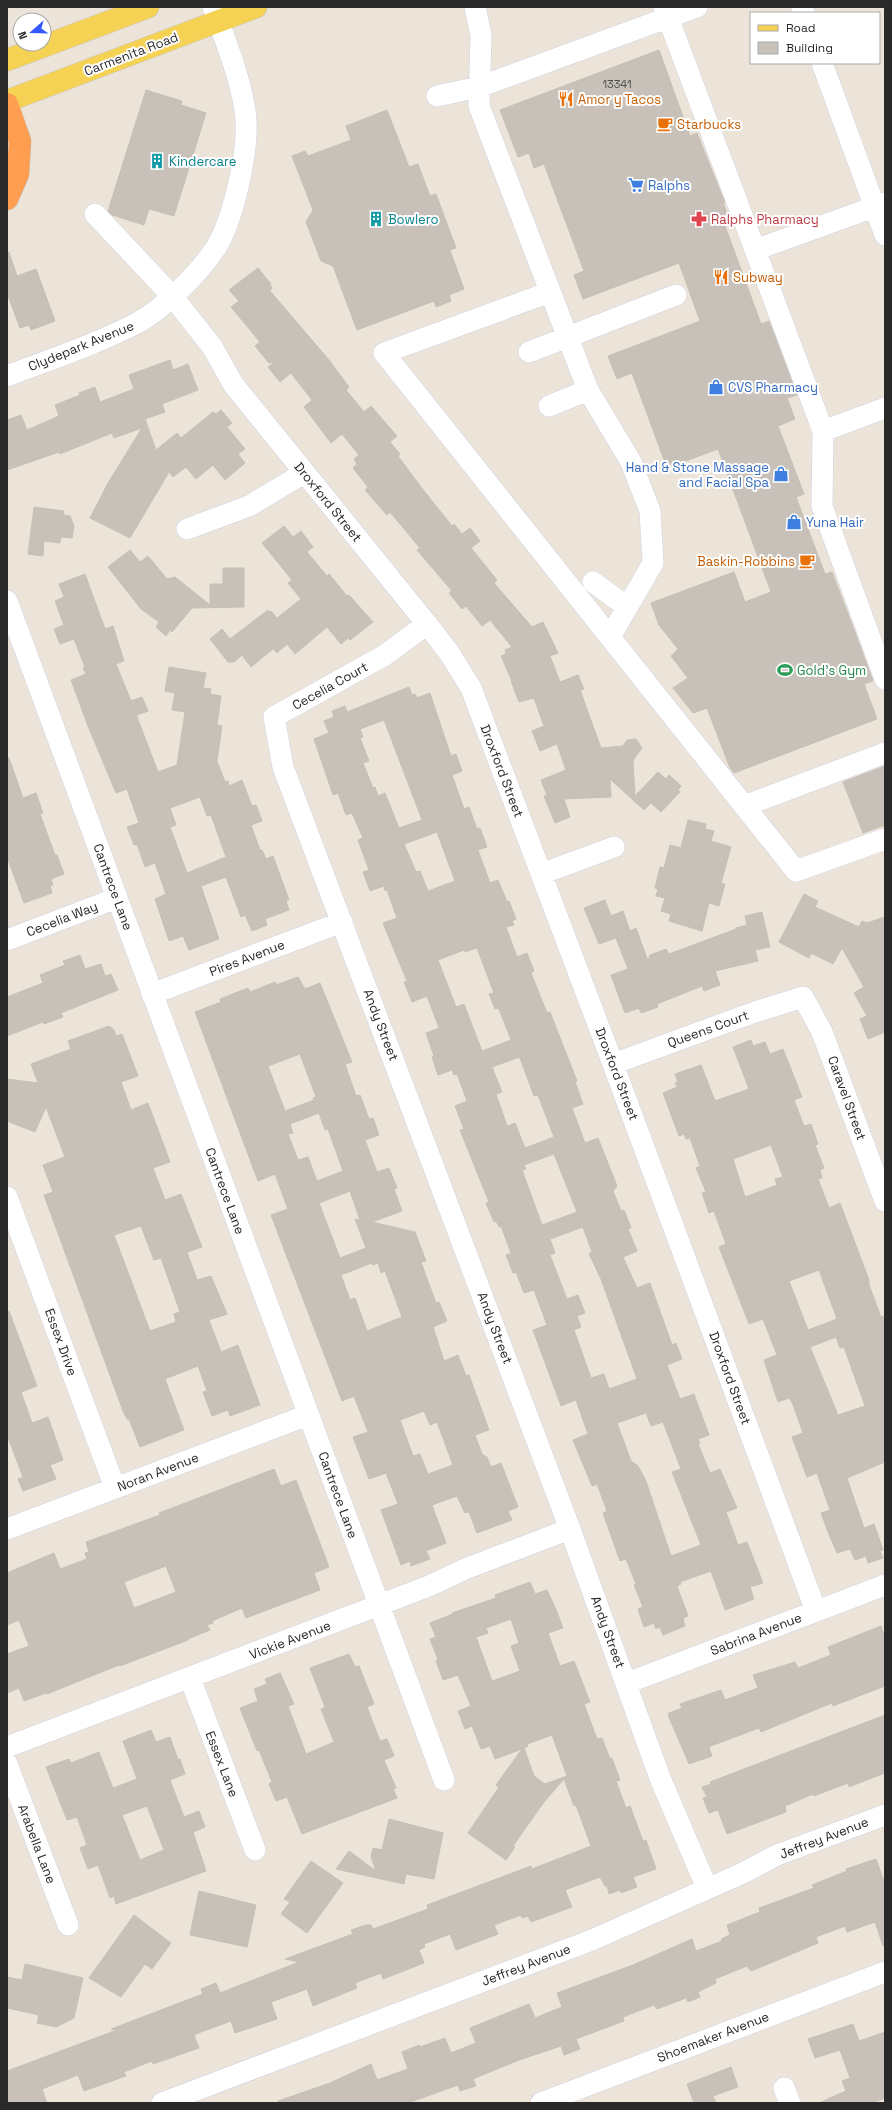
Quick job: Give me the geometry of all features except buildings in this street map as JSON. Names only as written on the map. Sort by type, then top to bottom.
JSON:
[{"type":"highway","points":[[7,103],[20,141],[18,174],[7,199]]},
{"type":"main road","points":[[7,60],[148,7]]},
{"type":"main road","name":"Carmenita Road","points":[[7,103],[216,14],[256,7]]},
{"type":"street","points":[[474,7],[481,35],[479,106],[588,390],[631,462],[650,511],[653,563],[610,637]]},
{"type":"street","points":[[437,96],[480,88],[666,12],[697,7]]},
{"type":"street","points":[[666,12],[823,431],[822,506],[885,679]]},
{"type":"street","points":[[173,297],[216,248],[234,206],[244,152],[246,120],[240,90],[216,14]]},
{"type":"street","points":[[822,64],[880,204],[885,235]]},
{"type":"street","points":[[755,250],[880,204]]},
{"type":"street","name":"Droxford Street","points":[[95,214],[173,297],[213,348],[232,384],[427,624],[450,654],[471,688],[613,1064],[816,1611]]},
{"type":"street","points":[[550,292],[384,353],[796,872],[885,839]]},
{"type":"street","points":[[529,352],[676,295]]},
{"type":"street","name":"Clydepark Avenue","points":[[7,376],[96,342],[140,321],[173,297]]},
{"type":"street","points":[[549,406],[588,390]]},
{"type":"street","points":[[823,431],[885,408]]},
{"type":"street","points":[[187,529],[249,506],[304,473]]},
{"type":"street","points":[[593,582],[627,607]]},
{"type":"street","name":"Cantrece Lane","points":[[7,601],[444,1780]]},
{"type":"street","name":"Cecelia Court","points":[[283,767],[274,717],[385,655],[427,624]]},
{"type":"street","points":[[744,806],[885,753]]},
{"type":"street","name":"Andy Street","points":[[283,767],[570,1529],[627,1683],[660,1778],[707,1888]]},
{"type":"street","points":[[541,874],[614,847]]},
{"type":"street","name":"Cecelia Way","points":[[7,940],[117,898]]},
{"type":"street","name":"Pires Avenue","points":[[152,994],[342,922]]},
{"type":"street","name":"Queens Court","points":[[613,1064],[755,1012],[803,997]]},
{"type":"street","name":"Caravel Street","points":[[803,997],[822,1032],[885,1201]]},
{"type":"street","name":"Essex Drive","points":[[7,1197],[115,1488]]},
{"type":"street","name":"Noran Avenue","points":[[7,1529],[308,1415]]},
{"type":"street","name":"Vickie Avenue","points":[[7,1747],[379,1606],[429,1586],[465,1569],[570,1529]]},
{"type":"street","name":"Sabrina Avenue","points":[[627,1683],[885,1585]]},
{"type":"street","name":"Essex Lane","points":[[190,1678],[255,1850]]},
{"type":"street","name":"Arabella Lane","points":[[7,1764],[68,1925]]},
{"type":"street","name":"Jeffrey Avenue","points":[[162,2103],[592,1940],[743,1873],[777,1855],[885,1815]]},
{"type":"street","name":"Shoemaker Avenue","points":[[541,2103],[570,2098],[885,1972]]},
{"type":"place","name":"Amor y Tacos","points":[[566,99]]},
{"type":"place","name":"Starbucks","points":[[665,124]]},
{"type":"place","name":"Kindercare","points":[[157,161]]},
{"type":"place","name":"Ralphs","points":[[636,185]]},
{"type":"place","name":"Bowlero","points":[[376,219]]},
{"type":"place","name":"Ralphs Pharmacy","points":[[699,219]]},
{"type":"place","name":"Subway","points":[[721,277]]},
{"type":"place","name":"CVS Pharmacy","points":[[716,387]]},
{"type":"place","name":"Hand & Stone Massage and Facial Spa","points":[[781,474]]},
{"type":"place","name":"Yuna Hair","points":[[794,522]]},
{"type":"place","name":"Baskin-Robbins","points":[[807,561]]},
{"type":"place","name":"Gold's Gym","points":[[785,670]]}]
